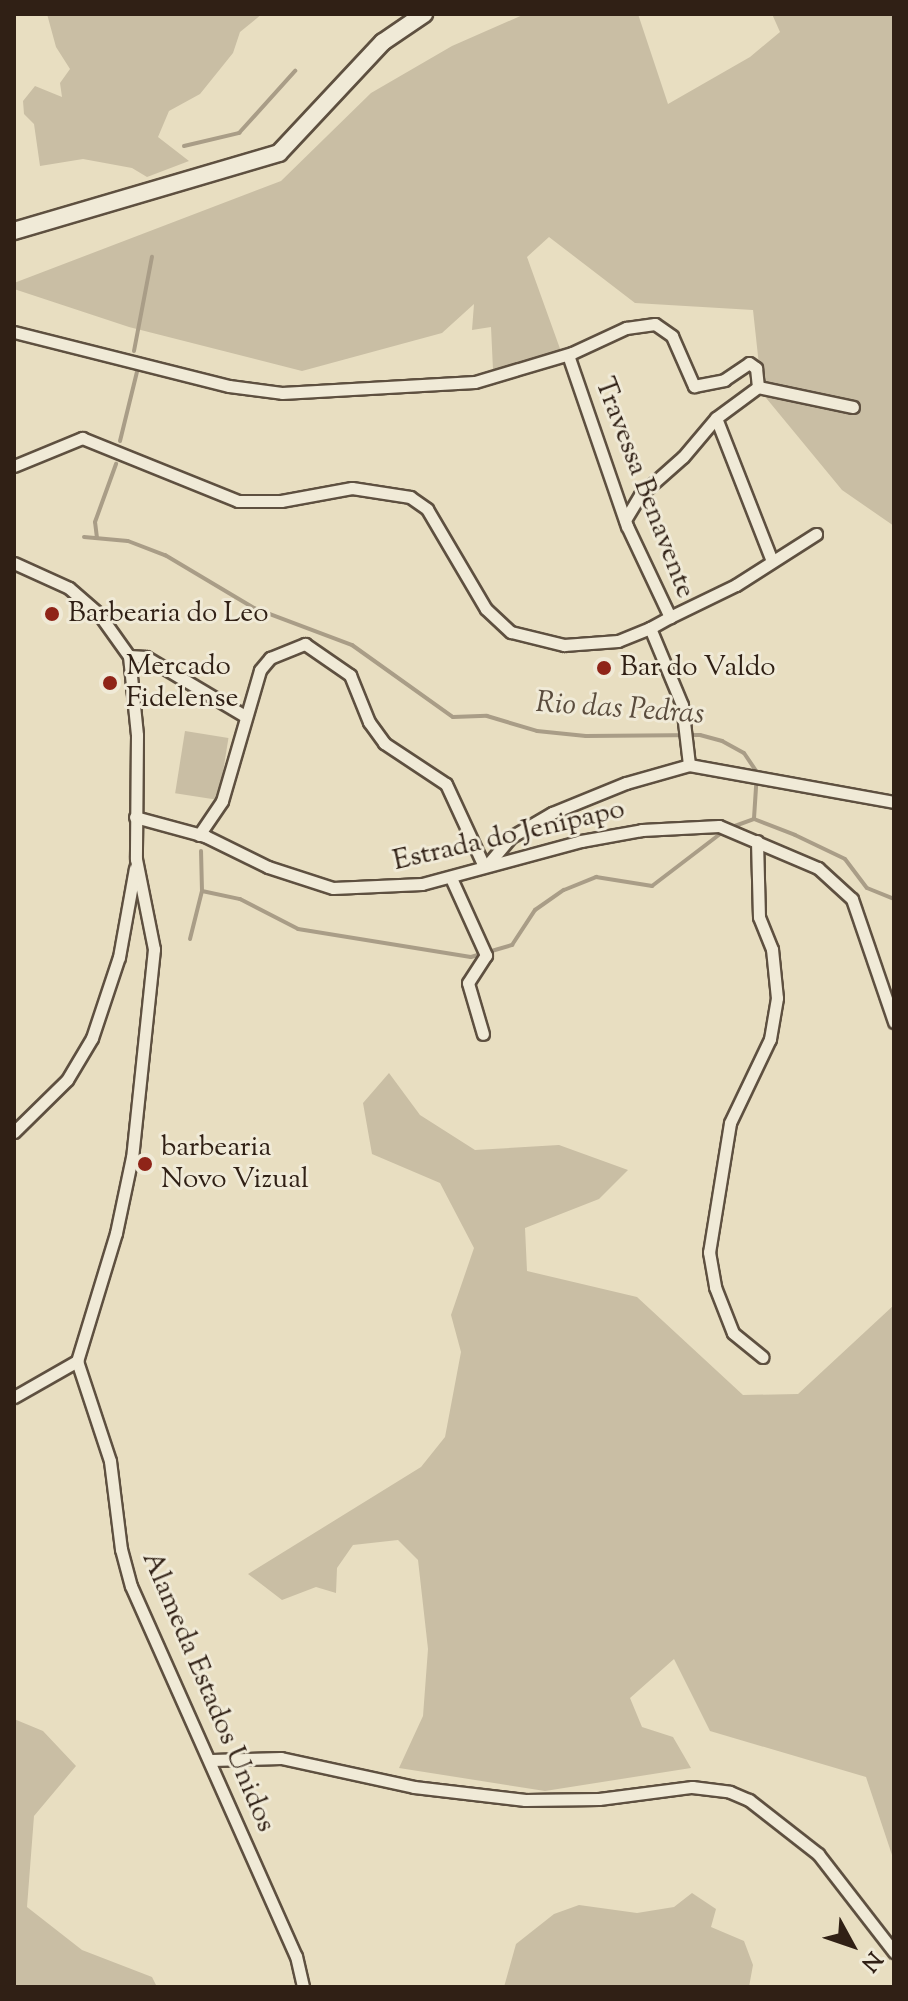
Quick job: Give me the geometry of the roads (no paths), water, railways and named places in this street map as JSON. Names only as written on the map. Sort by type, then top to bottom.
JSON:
[{"type":"main road","points":[[14,231],[279,153],[383,42],[424,14]]},
{"type":"street","points":[[14,332],[229,386],[282,393],[475,382],[568,355],[626,328],[655,324],[672,336],[694,386],[724,380],[749,363],[756,368],[758,387]]},
{"type":"street","name":"Travessa Benavente","points":[[568,355],[625,520],[670,617],[650,628],[682,705],[689,765]]},
{"type":"street","points":[[625,520],[640,495],[683,457],[716,418],[758,387],[853,407]]},
{"type":"street","points":[[716,418],[772,561]]},
{"type":"street","points":[[14,466],[82,438],[238,501],[281,501],[352,488],[410,497],[427,509],[486,609],[511,632],[546,642],[582,644],[618,641],[650,628]]},
{"type":"street","points":[[670,617],[816,534]]},
{"type":"street","points":[[14,563],[69,588],[99,614],[129,656],[137,735],[136,859],[153,941],[152,1000],[132,1157],[116,1233],[77,1361],[14,1397]]},
{"type":"street","points":[[199,835],[222,801],[245,716],[264,664],[298,645],[311,646],[353,679],[364,712],[384,743],[446,784],[486,864],[511,837],[552,813],[626,783],[689,765],[894,802]]},
{"type":"street","points":[[129,656],[146,657],[245,716]]},
{"type":"street","name":"Estrada do Jenipapo","points":[[135,817],[199,835],[333,888],[406,887],[451,878],[486,864],[642,830],[719,826],[818,868],[852,899],[894,1022]]},
{"type":"street","points":[[757,841],[759,917],[772,949],[777,998],[770,1039],[730,1123],[709,1252],[715,1287],[733,1333],[763,1357]]},
{"type":"street","points":[[14,1132],[67,1080],[92,1038],[119,957],[136,859]]},
{"type":"street","points":[[451,878],[486,955],[468,983],[483,1034]]},
{"type":"street","name":"Alameda Estados Unidos","points":[[77,1361],[110,1461],[121,1549],[131,1586],[212,1760],[296,1956],[303,1987]]},
{"type":"street","points":[[212,1760],[281,1758],[414,1787],[525,1800],[599,1799],[692,1787],[730,1792],[749,1800],[818,1854],[894,1952]]},
{"type":"waterway","points":[[184,146],[239,133],[295,71]]},
{"type":"waterway","points":[[134,351],[152,257]]},
{"type":"waterway","points":[[120,441],[137,372]]},
{"type":"waterway","points":[[97,538],[95,522],[116,464]]},
{"type":"waterway","name":"Rio das Pedras","points":[[84,537],[128,541],[165,555],[254,608],[352,645],[453,717],[487,716],[537,731],[586,736],[700,735],[722,741],[744,753],[757,772],[754,819]]},
{"type":"waterway","name":"Rio das Pedras","points":[[732,827],[754,819],[795,835],[845,859],[867,888],[894,899]]},
{"type":"waterway","name":"Rio das Pedras","points":[[202,891],[240,899],[298,929],[471,957],[512,945],[535,910],[564,890],[596,877],[652,886],[724,831]]},
{"type":"waterway","points":[[190,939],[202,891],[201,851]]},
{"type":"place","name":"Barbearia do Leo","points":[[52,614]]},
{"type":"place","name":"Bar do Valdo","points":[[604,668]]},
{"type":"place","name":"Mercado Fidelense","points":[[110,683]]},
{"type":"place","name":"barbearia Novo Vizual","points":[[145,1164]]}]
